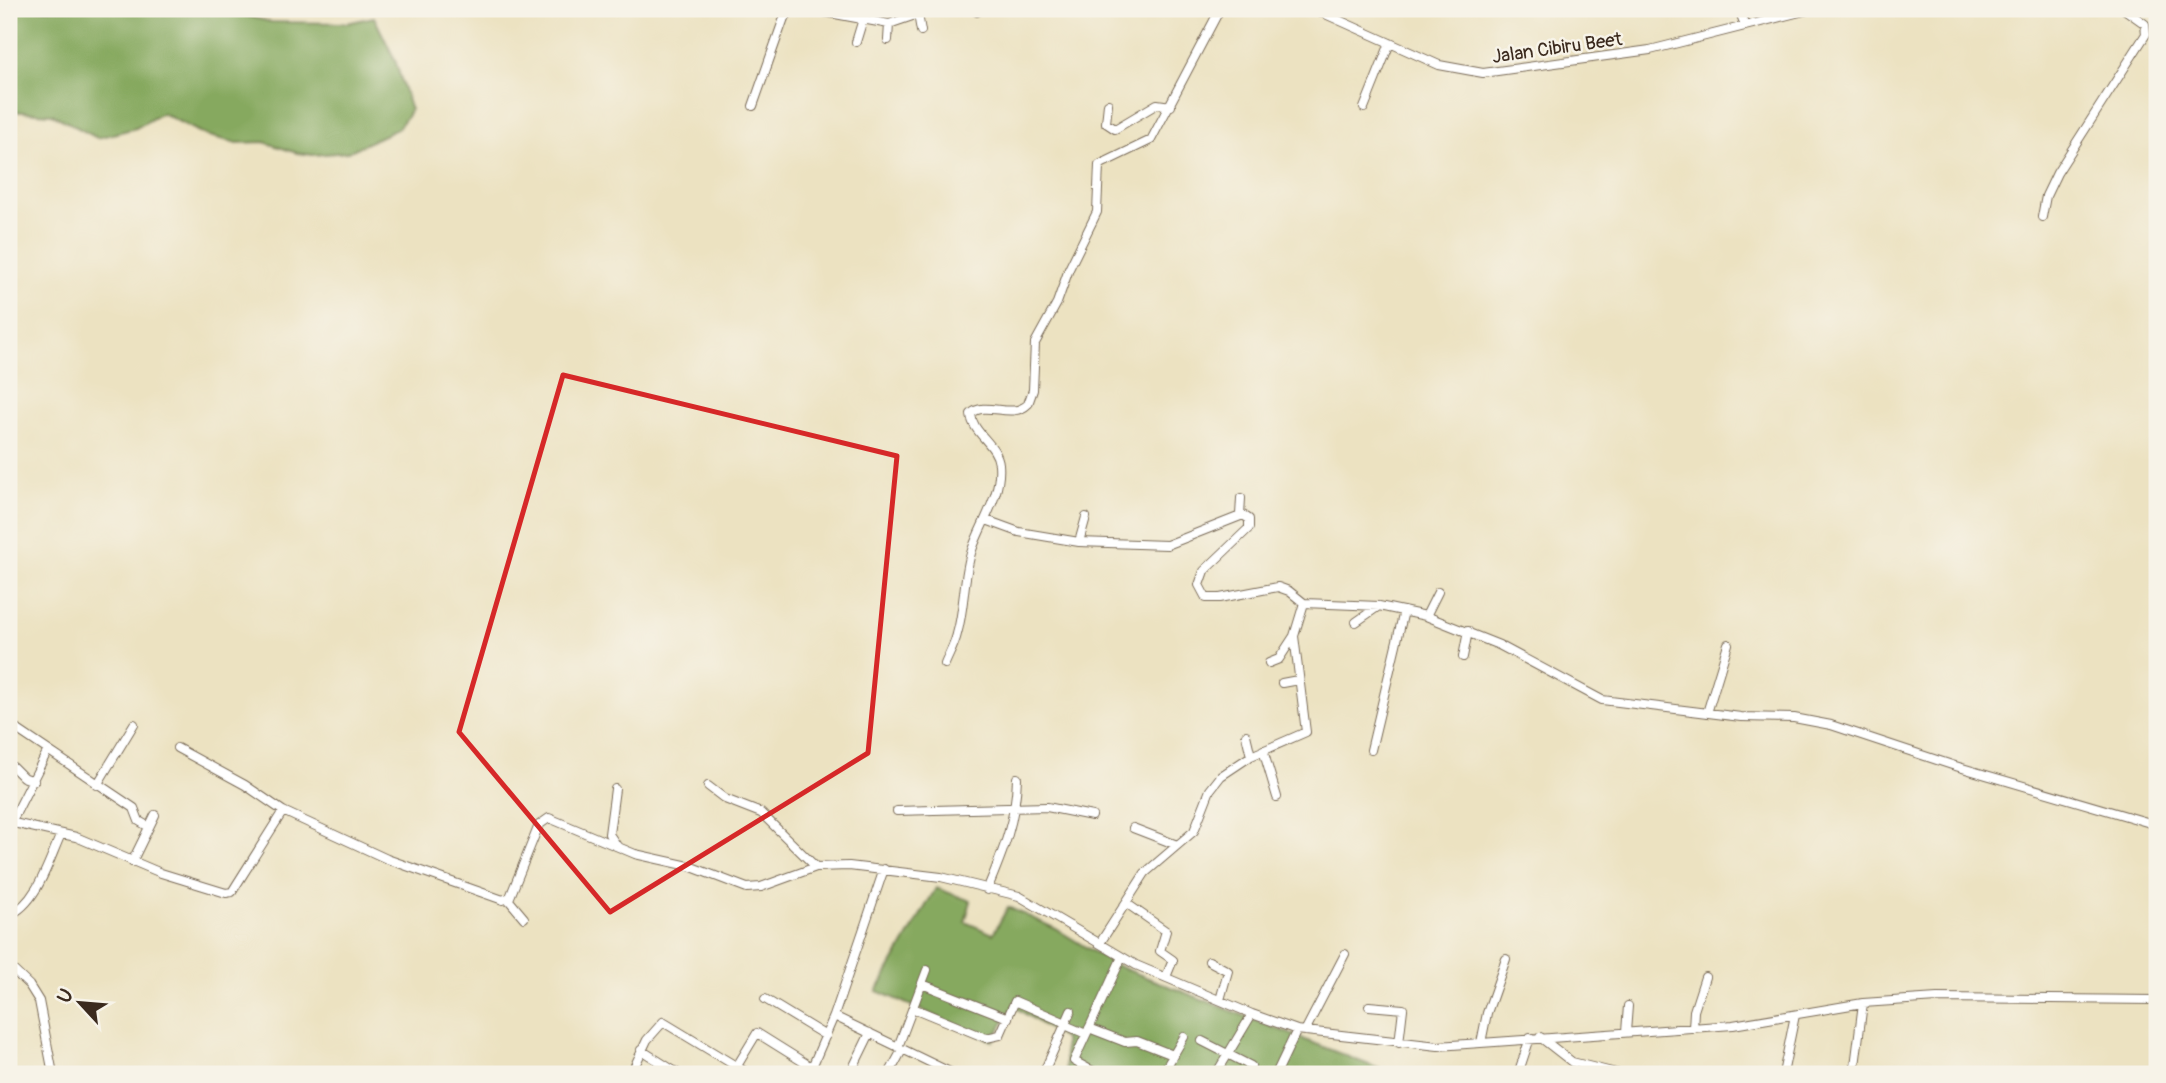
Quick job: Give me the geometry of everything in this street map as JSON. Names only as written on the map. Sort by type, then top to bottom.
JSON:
[{"type":"street","points":[[753,106],[784,18],[790,12],[800,9]]},
{"type":"street","points":[[808,9],[889,24],[933,9]]},
{"type":"street","points":[[945,664],[957,635],[971,552],[986,520],[999,462],[994,449],[972,421],[971,414],[977,410],[1016,411],[1028,404],[1033,390],[1035,344],[1057,303],[1069,269],[1097,212],[1099,165],[1151,140],[1220,9]]},
{"type":"street","name":"Jalan Cibiru Beet","points":[[1314,9],[1460,71],[1505,72],[1650,50],[1812,9]]},
{"type":"street","points":[[1739,9],[1745,26]]},
{"type":"street","points":[[2042,217],[2046,196],[2057,173],[2146,34],[2145,24],[2124,9]]},
{"type":"street","points":[[918,14],[921,31]]},
{"type":"street","points":[[856,42],[863,19]]},
{"type":"street","points":[[888,40],[889,24]]},
{"type":"street","points":[[1364,108],[1390,43]]},
{"type":"street","points":[[1108,104],[1106,123],[1115,129],[1157,104],[1171,106]]},
{"type":"street","points":[[1240,515],[1241,498]]},
{"type":"street","points":[[986,520],[1019,532],[1079,542],[1167,545],[1240,515],[1249,519],[1249,528],[1204,571],[1199,585],[1202,593],[1211,599],[1278,587],[1289,590],[1304,603],[1379,606],[1426,615],[1468,631],[1602,701],[1707,713],[1794,718],[1831,725],[1952,765],[2157,825]]},
{"type":"street","points":[[1079,542],[1086,517]]},
{"type":"street","points":[[1426,615],[1438,592]]},
{"type":"street","points":[[1269,663],[1279,659],[1294,636],[1304,603]]},
{"type":"street","points":[[1356,622],[1379,606]]},
{"type":"street","points":[[1371,750],[1404,611]]},
{"type":"street","points":[[1463,657],[1468,631]]},
{"type":"street","points":[[1100,943],[1145,873],[1194,831],[1210,790],[1222,776],[1251,756],[1306,732],[1294,636]]},
{"type":"street","points":[[1707,713],[1728,644]]},
{"type":"street","points":[[1282,683],[1298,680]]},
{"type":"street","points":[[9,724],[134,808],[139,821],[149,827]]},
{"type":"street","points":[[97,785],[134,724]]},
{"type":"street","points":[[1246,735],[1251,756]]},
{"type":"street","points":[[177,748],[245,785],[283,811],[439,879],[496,899],[508,899],[524,918]]},
{"type":"street","points":[[1263,750],[1277,797]]},
{"type":"street","points":[[47,752],[10,822],[76,837],[132,862],[230,893],[283,811]]},
{"type":"street","points":[[13,767],[23,777],[34,781]]},
{"type":"street","points":[[987,890],[1009,838],[1016,809],[1017,778]]},
{"type":"street","points":[[708,786],[725,799],[768,818],[817,867]]},
{"type":"street","points":[[615,789],[609,834],[617,846]]},
{"type":"street","points":[[897,811],[1047,807],[1092,816]]},
{"type":"street","points":[[132,862],[155,815]]},
{"type":"street","points":[[508,899],[544,819],[575,827],[635,854],[714,874],[747,888],[761,887],[817,867],[884,870],[941,877],[1019,896],[1122,957],[1252,1014],[1301,1030],[1438,1046],[1759,1022],[1863,1003],[1937,998],[2157,1000]]},
{"type":"street","points":[[1133,828],[1177,845]]},
{"type":"street","points":[[9,915],[20,910],[27,901],[42,877],[61,834]]},
{"type":"street","points":[[737,1066],[757,1034],[811,1071],[834,1016],[884,870]]},
{"type":"street","points":[[1126,903],[1166,931],[1166,939],[1160,951],[1173,960],[1166,978]]},
{"type":"street","points":[[1276,1074],[1345,954]]},
{"type":"street","points":[[1098,1074],[1074,1062],[1122,957]]},
{"type":"street","points":[[1481,1042],[1487,1013],[1506,959]]},
{"type":"street","points":[[1209,961],[1228,971],[1220,1000]]},
{"type":"street","points":[[9,966],[29,985],[39,1001],[53,1074]]},
{"type":"street","points":[[889,1074],[927,970]]},
{"type":"street","points":[[1693,1028],[1693,1011],[1704,977]]},
{"type":"street","points":[[922,984],[1008,1018]]},
{"type":"street","points":[[765,999],[826,1036]]},
{"type":"street","points":[[913,1008],[986,1038],[1000,1035],[1015,1001],[1065,1024],[1125,1042],[1137,1041],[1174,1055]]},
{"type":"street","points":[[1854,1074],[1863,1003]]},
{"type":"street","points":[[1368,1006],[1403,1009],[1399,1043]]},
{"type":"street","points":[[1626,1032],[1628,1006]]},
{"type":"street","points":[[1043,1074],[1071,1011]]},
{"type":"street","points":[[1216,1074],[1252,1014]]},
{"type":"street","points":[[1783,1074],[1795,1014]]},
{"type":"street","points":[[834,1016],[954,1074]]},
{"type":"street","points":[[631,1074],[641,1050],[660,1023],[665,1022],[749,1074]]},
{"type":"street","points":[[850,1074],[870,1033]]},
{"type":"street","points":[[1184,1037],[1167,1066],[1184,1074]]},
{"type":"street","points":[[1518,1074],[1535,1038]]},
{"type":"street","points":[[1535,1038],[1572,1062],[1620,1074]]},
{"type":"street","points":[[1202,1041],[1251,1066]]},
{"type":"street","points":[[641,1050],[679,1074]]},
{"type":"street","points":[[928,1074],[933,1064]]},
{"type":"highlighted area","points":[[563,375],[897,456],[868,753],[610,912],[459,732]]},
{"type":"green space","points":[[9,9],[218,9],[271,22],[347,23],[374,17],[395,60],[410,108],[397,129],[348,152],[313,155],[297,153],[264,142],[237,143],[205,135],[162,113],[136,128],[97,138],[52,114],[9,111]]},
{"type":"green space","points":[[936,888],[971,901],[965,922],[993,934],[1008,907],[1056,929],[1115,965],[1392,1074],[1066,1074],[1064,1039],[1013,1006],[993,1041],[877,991]]}]
